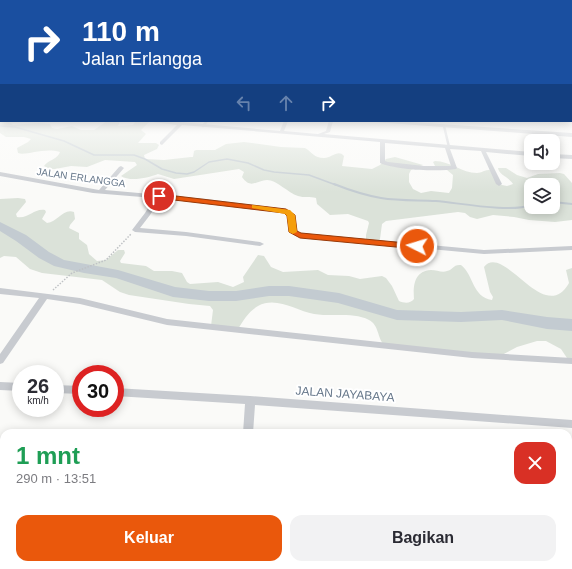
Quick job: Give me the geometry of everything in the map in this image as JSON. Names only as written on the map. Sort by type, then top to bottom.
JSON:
[{"type":"street","points":[[162,143],[166,139]]},
{"type":"street","points":[[351,139],[524,153]]},
{"type":"street","points":[[383,141],[382,162],[387,164],[424,168],[454,168],[448,147]]},
{"type":"street","points":[[483,150],[499,184]]},
{"type":"street","points":[[560,156],[572,157]]},
{"type":"street","points":[[100,192],[122,168]]},
{"type":"street","name":"JALAN ERLANGGA","points":[[0,174],[100,192],[159,196],[286,211],[291,215],[293,232],[300,235],[484,252],[572,248]]},
{"type":"street","points":[[135,230],[148,214],[159,196]]},
{"type":"street","points":[[135,230],[186,234],[260,244]]},
{"type":"street","points":[[0,291],[80,301],[167,322],[510,359],[572,361]]},
{"type":"street","points":[[0,361],[45,296]]},
{"type":"street","points":[[0,386],[12,387]]},
{"type":"street","name":"JALAN JAYABAYA","points":[[124,393],[250,400],[572,424]]},
{"type":"street","points":[[248,429],[250,400]]},
{"type":"lane","points":[[446,139],[448,147]]},
{"type":"path","points":[[45,296],[72,273],[106,260],[135,230]]},
{"type":"shaded area","points":[[29,139],[142,139],[138,143],[156,143],[159,145],[157,149],[144,155],[145,159],[164,160],[193,157],[194,151],[196,150],[215,150],[226,144],[244,142],[281,147],[305,148],[315,156],[321,158],[327,158],[339,153],[344,156],[342,166],[372,169],[380,165],[386,159],[395,157],[423,165],[411,170],[409,174],[409,182],[413,189],[421,193],[431,191],[449,193],[452,188],[453,175],[447,170],[435,166],[433,162],[435,161],[446,163],[472,172],[479,173],[492,170],[497,184],[507,186],[513,184],[500,172],[498,168],[506,168],[517,175],[527,178],[538,174],[560,173],[564,174],[572,183],[572,220],[555,222],[493,215],[477,219],[470,217],[465,213],[458,212],[386,221],[382,224],[380,239],[377,243],[366,242],[368,221],[348,214],[330,215],[317,204],[316,198],[298,196],[279,184],[271,181],[263,180],[251,184],[248,183],[242,177],[244,172],[239,169],[174,179],[158,174],[144,178],[129,179],[121,176],[137,165],[135,162],[105,160],[87,167],[71,166],[50,169],[44,166],[60,152],[48,150],[21,154],[18,153],[17,148],[31,139]]},
{"type":"shaded area","points":[[0,199],[25,199],[26,202],[16,214],[17,217],[45,210],[46,212],[42,219],[47,223],[64,213],[70,211],[74,212],[75,219],[69,228],[79,233],[79,239],[87,245],[89,254],[97,261],[106,260],[118,250],[124,250],[125,253],[120,261],[121,263],[146,266],[154,271],[172,271],[182,273],[187,282],[190,284],[218,282],[233,287],[244,282],[243,277],[258,255],[264,256],[271,267],[283,272],[318,270],[328,275],[349,276],[360,279],[382,276],[386,278],[392,286],[399,301],[407,303],[414,299],[414,284],[421,273],[431,270],[445,272],[456,265],[461,265],[469,274],[481,295],[492,300],[493,297],[490,292],[484,267],[492,262],[502,265],[536,291],[548,296],[559,294],[569,283],[566,270],[572,268],[572,361],[569,361],[561,349],[546,341],[537,341],[517,347],[498,357],[384,345],[375,325],[369,320],[349,315],[314,314],[279,303],[265,303],[258,306],[246,316],[238,329],[211,326],[213,310],[210,306],[129,295],[120,292],[102,280],[42,273],[30,269],[16,257],[4,256],[0,258]]},
{"type":"waterway","points":[[55,139],[94,155],[134,155],[145,159],[162,169],[176,173],[187,174],[194,172],[209,162],[227,159],[248,163],[264,170],[274,172],[309,175],[336,185]]},
{"type":"waterway","points":[[334,184],[363,194],[388,199],[436,201],[499,208],[524,207]]},
{"type":"waterway","points":[[560,203],[572,204]]},
{"type":"waterway","points":[[0,226],[59,263],[84,269],[118,274],[173,292],[209,296],[236,296],[269,291],[289,291],[339,298],[397,315],[461,317],[502,315],[547,323],[572,325]]},
{"type":"slow traffic","points":[[254,207],[286,211],[290,213],[293,232]]},
{"type":"route","points":[[159,196],[286,211],[291,215],[292,231],[296,235],[417,246]]}]
